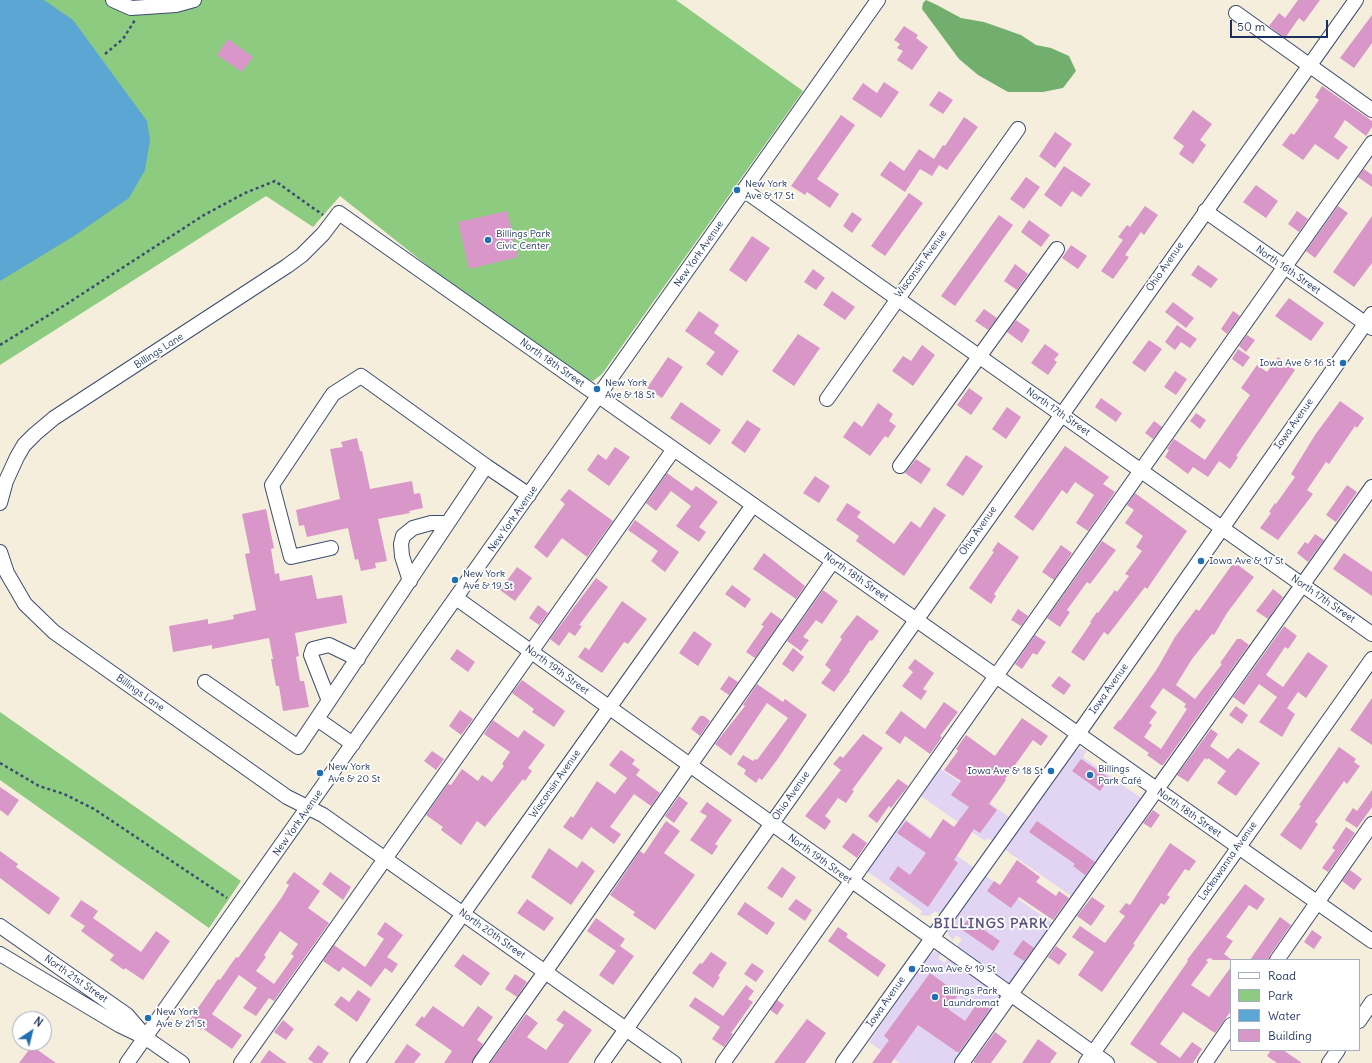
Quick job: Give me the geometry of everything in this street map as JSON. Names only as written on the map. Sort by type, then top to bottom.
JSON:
[{"type":"street","points":[[113,0],[131,8],[176,6],[194,0]]},
{"type":"street","name":"New York Avenue","points":[[127,1063],[530,495],[878,0]]},
{"type":"street","name":"Ohio Avenue","points":[[602,1063],[1308,65],[1356,0]]},
{"type":"street","points":[[1236,13],[1372,110]]},
{"type":"street","name":"Wisconsin Avenue","points":[[827,399],[1018,129]]},
{"type":"street","points":[[723,1063],[1142,472],[1372,143]]},
{"type":"street","name":"North 17th Street","points":[[744,191],[1372,634]]},
{"type":"street","name":"North 16th Street","points":[[1205,211],[1284,267],[1370,322]]},
{"type":"street","name":"North 18th Street","points":[[336,218],[599,396],[1372,942]]},
{"type":"street","name":"Billings Lane","points":[[0,504],[6,481],[24,445],[54,418],[287,266],[302,255],[323,234],[336,218]]},
{"type":"street","points":[[900,466],[1057,249]]},
{"type":"street","name":"Iowa Avenue","points":[[843,1063],[1078,734],[1221,527],[1370,322]]},
{"type":"street","points":[[332,548],[291,557],[272,485],[333,394],[361,376],[486,466],[530,495]]},
{"type":"street","points":[[241,1063],[674,449]]},
{"type":"street","points":[[206,682],[298,747],[486,466]]},
{"type":"street","points":[[962,1063],[1372,487]]},
{"type":"street","name":"Wisconsin Avenue","points":[[357,1063],[753,505]]},
{"type":"street","points":[[410,581],[402,556],[401,544],[403,536],[413,528],[431,523],[448,523]]},
{"type":"street","name":"Billings Lane","points":[[0,552],[7,573],[24,604],[54,632],[287,798],[308,808]]},
{"type":"street","points":[[480,1063],[546,972],[689,765],[833,561]]},
{"type":"street","name":"North 19th Street","points":[[456,598],[1011,995],[1089,1058],[1107,1063]]},
{"type":"street","points":[[329,701],[311,655],[313,649],[329,645],[358,659]]},
{"type":"street","name":"Lackawanna Avenue","points":[[1089,1058],[1372,659]]},
{"type":"street","points":[[317,719],[353,744]]},
{"type":"street","name":"North 20th Street","points":[[308,808],[323,815],[385,858],[674,1063]]},
{"type":"street","points":[[1278,959],[1372,824]]},
{"type":"street","name":"North 21st Street","points":[[0,926],[127,1015],[146,1038]]},
{"type":"street","name":"North 21st Street","points":[[0,954],[120,1025],[146,1038],[182,1063]]},
{"type":"street","points":[[1360,1020],[1372,1002]]},
{"type":"street","points":[[1205,1063],[1230,1026]]},
{"type":"street","points":[[1329,1063],[1337,1051]]},
{"type":"path","points":[[105,54],[122,39],[134,24],[138,8]]},
{"type":"path","points":[[0,345],[204,215],[244,193],[275,181],[336,218]]},
{"type":"path","points":[[0,763],[39,786],[64,794],[94,809],[239,906]]},
{"type":"shaded area","points":[[1079,749],[1087,750],[1083,757],[1144,800],[1074,898],[988,838],[985,841],[918,794],[938,767],[1022,826],[1074,753]]},
{"type":"shaded area","points":[[902,817],[1055,925],[959,1063],[900,1063],[869,1042],[928,957],[936,951],[942,953],[938,959],[945,963],[962,939],[956,935],[953,940],[948,935],[948,929],[952,923],[935,911],[929,916],[920,915],[922,911],[864,869]]},
{"type":"green space","points":[[0,0],[676,0],[803,91],[602,374],[593,381],[588,380],[438,274],[340,196],[313,227],[266,196],[0,365]]},
{"type":"green space","points":[[926,0],[961,18],[984,22],[1021,35],[1036,45],[1051,48],[1069,56],[1076,71],[1063,88],[1043,92],[1008,92],[978,75],[959,59],[922,9],[923,3]]},
{"type":"green space","points":[[0,712],[241,881],[209,928],[0,780]]},
{"type":"water","points":[[0,0],[44,0],[73,20],[147,121],[150,140],[145,170],[129,198],[74,236],[0,281]]},
{"type":"building","points":[[1298,0],[1320,0],[1304,22],[1299,18],[1285,38],[1269,26],[1279,13],[1285,18]]},
{"type":"building","points":[[1372,15],[1372,43],[1354,68],[1340,58]]},
{"type":"building","points":[[904,26],[918,35],[916,38],[928,47],[912,70],[897,60],[903,51],[897,48],[900,44],[894,40]]},
{"type":"building","points":[[228,39],[253,57],[242,72],[217,55]]},
{"type":"building","points":[[884,82],[899,92],[881,118],[852,99],[863,83],[877,93]]},
{"type":"building","points":[[1322,86],[1372,121],[1372,127],[1366,136],[1345,120],[1334,137],[1348,147],[1338,160],[1315,144],[1303,160],[1282,145],[1291,133],[1294,135],[1319,100],[1315,97]]},
{"type":"building","points":[[939,91],[953,100],[943,114],[929,105]]},
{"type":"building","points":[[1193,110],[1212,124],[1200,140],[1206,145],[1193,164],[1179,154],[1184,146],[1173,138]]},
{"type":"building","points":[[841,115],[855,125],[817,179],[839,194],[830,208],[807,192],[805,195],[791,186]]},
{"type":"building","points":[[964,117],[978,127],[947,170],[939,165],[932,176],[920,169],[905,192],[880,175],[890,161],[904,171],[919,149],[934,159],[943,145],[945,146]]},
{"type":"building","points":[[1055,132],[1072,144],[1055,168],[1039,156]]},
{"type":"building","points":[[1064,166],[1091,184],[1081,197],[1072,191],[1061,207],[1044,195]]},
{"type":"building","points":[[1364,169],[1372,175],[1372,187],[1358,177]]},
{"type":"building","points":[[1026,177],[1040,187],[1024,209],[1010,199]]},
{"type":"building","points":[[1256,185],[1278,201],[1266,218],[1243,202]]},
{"type":"building","points":[[909,193],[923,203],[885,256],[871,246]]},
{"type":"building","points":[[1145,206],[1158,215],[1144,235],[1141,232],[1125,255],[1129,257],[1113,279],[1101,271],[1123,240],[1118,237],[1127,225],[1130,227]]},
{"type":"building","points":[[1338,206],[1348,213],[1315,258],[1306,251]]},
{"type":"building","name":"Billings Park Civic Center","points":[[507,211],[518,257],[469,269],[458,222]]},
{"type":"building","points":[[1297,211],[1308,219],[1299,232],[1288,224]]},
{"type":"building","points":[[852,212],[862,219],[852,233],[843,226]]},
{"type":"building","points":[[999,215],[1013,225],[955,306],[941,296]]},
{"type":"building","points":[[1372,216],[1372,263],[1354,287],[1333,272]]},
{"type":"building","points":[[1029,220],[1050,235],[1041,247],[1021,232]]},
{"type":"building","points":[[752,236],[770,248],[746,282],[729,270]]},
{"type":"building","points":[[1071,245],[1087,256],[1078,269],[1062,258]]},
{"type":"building","points":[[1015,264],[1028,274],[1017,290],[1004,281]]},
{"type":"building","points":[[1198,265],[1218,279],[1211,288],[1191,275]]},
{"type":"building","points":[[813,269],[825,278],[816,290],[804,282]]},
{"type":"building","points":[[832,291],[855,307],[845,320],[823,305]]},
{"type":"building","points":[[1289,298],[1324,323],[1311,341],[1275,316]]},
{"type":"building","points":[[1173,302],[1194,318],[1186,328],[1165,312]]},
{"type":"building","points":[[984,309],[997,318],[988,330],[975,321]]},
{"type":"building","points":[[699,311],[719,325],[714,333],[739,351],[722,376],[706,364],[715,352],[685,331]]},
{"type":"building","points":[[1233,311],[1240,316],[1227,334],[1221,329]]},
{"type":"building","points":[[1016,320],[1030,330],[1022,343],[1007,332]]},
{"type":"building","points":[[1177,325],[1197,339],[1190,348],[1181,342],[1175,350],[1165,342]]},
{"type":"building","points":[[798,334],[820,348],[794,386],[772,371]]},
{"type":"building","points":[[1247,335],[1255,340],[1246,352],[1239,346]]},
{"type":"building","points":[[1149,340],[1162,349],[1145,372],[1132,363]]},
{"type":"building","points":[[1045,344],[1059,354],[1054,360],[1057,362],[1048,375],[1031,363]]},
{"type":"building","points":[[922,345],[935,355],[913,386],[892,371],[903,356],[911,361]]},
{"type":"building","points":[[1238,349],[1250,357],[1243,367],[1232,359]]},
{"type":"building","points":[[668,357],[683,367],[662,398],[647,388]]},
{"type":"building","points":[[1278,357],[1295,370],[1236,456],[1238,457],[1230,469],[1219,461],[1208,477],[1193,467],[1188,474],[1165,457],[1169,450],[1167,449],[1174,439],[1205,460],[1250,395],[1241,388],[1257,365],[1267,372]]},
{"type":"building","points":[[1175,371],[1187,379],[1176,395],[1164,387]]},
{"type":"building","points":[[969,388],[983,398],[971,415],[957,405]]},
{"type":"building","points":[[1101,398],[1122,413],[1116,422],[1095,407]]},
{"type":"building","points":[[1340,401],[1364,418],[1357,428],[1355,426],[1329,464],[1326,462],[1307,490],[1313,494],[1278,540],[1260,528],[1271,513],[1269,512],[1275,503],[1276,504],[1295,477],[1291,474],[1315,435]]},
{"type":"building","points":[[681,402],[721,430],[710,445],[670,418]]},
{"type":"building","points":[[878,403],[893,414],[889,421],[896,426],[888,438],[885,436],[870,456],[843,437],[854,421],[862,427]]},
{"type":"building","points":[[1007,407],[1021,417],[1006,439],[992,429]]},
{"type":"building","points":[[1196,413],[1206,420],[1200,429],[1190,421]]},
{"type":"building","points":[[747,420],[761,429],[745,453],[731,443]]},
{"type":"building","points":[[1154,421],[1162,427],[1153,439],[1145,433]]},
{"type":"building","points":[[357,438],[360,451],[362,451],[370,489],[412,481],[414,494],[420,493],[423,508],[409,511],[410,513],[378,519],[387,561],[375,563],[376,568],[361,571],[358,559],[355,560],[348,528],[307,537],[304,525],[299,526],[296,510],[340,499],[330,449],[343,447],[341,442]]},
{"type":"building","points":[[1065,446],[1109,477],[1103,484],[1115,492],[1088,531],[1076,523],[1094,495],[1075,482],[1067,494],[1062,490],[1033,531],[1014,517]]},
{"type":"building","points":[[615,447],[630,457],[609,486],[587,470],[598,454],[606,460]]},
{"type":"building","points":[[966,455],[983,466],[963,496],[946,485]]},
{"type":"building","points":[[916,459],[931,469],[921,484],[905,473]]},
{"type":"building","points":[[667,473],[692,491],[696,486],[718,502],[699,527],[706,532],[699,542],[676,526],[691,506],[671,491],[656,511],[646,503]]},
{"type":"building","points":[[815,476],[830,486],[819,503],[803,493]]},
{"type":"building","points":[[1347,485],[1357,492],[1336,522],[1326,515]]},
{"type":"building","points":[[569,489],[613,521],[587,557],[562,538],[547,558],[534,547],[565,504],[560,500]]},
{"type":"building","points":[[1135,493],[1187,531],[1147,589],[1145,587],[1108,635],[1104,632],[1084,661],[1071,652],[1097,612],[1098,613],[1115,590],[1117,592],[1129,576],[1125,574],[1142,551],[1136,547],[1143,536],[1125,523],[1134,510],[1127,505]]},
{"type":"building","points":[[847,503],[861,512],[857,517],[894,544],[911,521],[920,528],[934,507],[946,515],[904,576],[856,541],[859,536],[836,520]]},
{"type":"building","points":[[266,509],[274,548],[271,549],[275,574],[279,573],[280,581],[312,575],[317,599],[342,595],[347,623],[295,633],[299,656],[296,657],[300,681],[304,681],[309,707],[283,711],[279,686],[276,686],[269,638],[212,649],[212,645],[173,652],[169,626],[208,619],[208,624],[234,619],[233,615],[256,610],[245,554],[250,553],[242,514]]},
{"type":"building","points":[[635,520],[679,552],[665,572],[651,561],[658,551],[628,530]]},
{"type":"building","points":[[1315,534],[1324,540],[1308,562],[1297,553],[1305,542],[1308,544]]},
{"type":"building","points":[[1102,541],[1116,550],[1090,584],[1087,582],[1067,610],[1070,612],[1060,627],[1047,618]]},
{"type":"building","points":[[998,542],[1019,557],[994,594],[996,596],[991,604],[969,588],[994,552],[992,551]]},
{"type":"building","points":[[1061,545],[1072,553],[1054,580],[1042,572]]},
{"type":"building","points":[[764,553],[805,586],[796,599],[753,569]]},
{"type":"building","points":[[1344,553],[1372,572],[1372,596],[1333,569]]},
{"type":"building","points":[[1234,562],[1254,577],[1227,613],[1214,635],[1212,634],[1192,659],[1176,685],[1195,699],[1222,664],[1220,663],[1237,639],[1241,639],[1249,645],[1163,765],[1161,765],[1147,755],[1149,753],[1113,728],[1119,720],[1120,721],[1157,669],[1175,637],[1196,609],[1199,611]],"holes":[[[1163,688],[1186,704],[1184,707],[1187,709],[1161,749],[1144,737],[1152,725],[1149,723],[1157,712],[1150,707]]]},
{"type":"building","points":[[517,567],[532,578],[515,601],[500,590]]},
{"type":"building","points":[[596,578],[608,587],[579,625],[582,626],[575,636],[569,632],[559,646],[550,639]]},
{"type":"building","points":[[732,585],[751,599],[745,608],[725,594]]},
{"type":"building","points":[[1273,589],[1283,597],[1268,619],[1256,611]]},
{"type":"building","points":[[823,590],[838,601],[822,624],[816,620],[803,637],[809,640],[801,651],[787,641]]},
{"type":"building","points":[[622,601],[647,619],[628,644],[624,642],[602,673],[578,657],[585,647],[589,650]]},
{"type":"building","points":[[538,605],[548,613],[539,625],[529,618]]},
{"type":"building","points":[[1018,609],[1028,616],[1021,626],[1011,620]]},
{"type":"building","points":[[771,612],[782,620],[755,658],[746,652],[764,626],[761,625]]},
{"type":"building","points":[[857,615],[879,631],[872,641],[870,640],[849,670],[850,671],[834,692],[821,683],[831,670],[825,665],[842,639],[840,637]]},
{"type":"building","points":[[1284,626],[1297,636],[1288,649],[1285,647],[1266,675],[1283,687],[1308,652],[1328,666],[1306,698],[1298,692],[1287,708],[1295,714],[1282,737],[1259,722],[1277,697],[1259,684],[1244,705],[1233,697]]},
{"type":"building","points":[[694,631],[712,644],[698,666],[679,653]]},
{"type":"building","points":[[1035,635],[1046,642],[1037,655],[1033,653],[1022,669],[1015,664]]},
{"type":"building","points":[[793,648],[804,657],[793,672],[782,664]]},
{"type":"building","points":[[457,649],[475,662],[468,672],[450,659]]},
{"type":"building","points":[[915,659],[934,673],[923,689],[927,691],[921,700],[902,686],[913,672],[908,668]]},
{"type":"building","points":[[729,676],[738,682],[729,695],[720,689]]},
{"type":"building","points":[[1059,676],[1071,685],[1064,695],[1051,686]]},
{"type":"building","points":[[522,680],[565,711],[554,727],[532,712],[534,709],[512,693]]},
{"type":"building","points":[[757,684],[783,702],[785,699],[807,715],[762,780],[759,778],[756,783],[744,774],[746,770],[737,764],[743,755],[753,761],[755,759],[757,760],[788,718],[767,703],[731,756],[715,744],[745,706],[743,705]]},
{"type":"building","points":[[1372,698],[1372,745],[1350,730]]},
{"type":"building","points":[[944,702],[958,712],[940,736],[942,737],[930,754],[905,736],[900,744],[885,733],[901,711],[925,729]]},
{"type":"building","points":[[1236,706],[1248,715],[1242,724],[1229,715]]},
{"type":"building","points":[[460,710],[473,719],[461,735],[449,726]]},
{"type":"building","points":[[700,716],[704,716],[710,721],[700,736],[691,729]]},
{"type":"building","points":[[1022,718],[1048,736],[1041,746],[1033,740],[1005,779],[1006,780],[989,804],[997,810],[980,833],[974,829],[954,860],[958,863],[928,907],[889,879],[898,866],[910,875],[926,853],[897,833],[906,821],[930,839],[943,819],[954,827],[969,807],[951,795],[961,781],[944,770],[958,751],[956,749],[966,735],[995,756]]},
{"type":"building","points":[[493,720],[518,738],[524,730],[545,745],[528,768],[532,771],[525,781],[523,779],[485,827],[477,821],[461,845],[441,830],[443,827],[426,815],[448,784],[451,785],[462,769],[478,781],[482,775],[492,782],[504,766],[502,764],[510,752],[484,734]]},
{"type":"building","points":[[1211,729],[1218,734],[1210,746],[1228,759],[1238,748],[1260,763],[1236,796],[1217,783],[1226,771],[1208,758],[1207,760],[1205,758],[1188,782],[1177,775]]},
{"type":"building","points":[[863,734],[883,748],[852,790],[854,791],[846,803],[838,798],[825,816],[831,821],[825,830],[805,816],[841,770],[833,764],[840,756],[843,758]]},
{"type":"building","points":[[1339,747],[1356,759],[1354,762],[1360,766],[1347,784],[1344,781],[1315,822],[1318,824],[1301,850],[1280,835],[1301,806],[1299,805]]},
{"type":"building","points":[[621,750],[635,760],[632,764],[640,770],[636,775],[660,793],[651,806],[634,794],[610,827],[621,834],[614,844],[591,827],[582,840],[563,827],[571,816],[573,818],[597,781],[615,794],[627,778],[609,765]]},
{"type":"building","points":[[432,751],[444,759],[436,770],[424,761]]},
{"type":"building","name":"Billings Park Café","points":[[1081,759],[1109,778],[1100,791],[1072,771]]},
{"type":"building","points":[[898,779],[908,786],[891,808],[889,806],[877,823],[868,816]]},
{"type":"building","points":[[0,787],[19,800],[8,816],[0,810]]},
{"type":"building","points":[[1372,790],[1372,807],[1357,828],[1345,820],[1353,808],[1357,811]]},
{"type":"building","points":[[679,796],[688,803],[674,823],[665,816]]},
{"type":"building","points":[[707,802],[732,820],[715,844],[718,846],[712,855],[690,840],[707,816],[700,812]]},
{"type":"building","points":[[1153,810],[1160,815],[1151,828],[1143,823]]},
{"type":"building","points":[[666,821],[680,831],[664,853],[695,875],[655,930],[633,915],[635,912],[610,895],[640,851],[644,854]]},
{"type":"building","points":[[1037,821],[1095,862],[1085,875],[1073,866],[1075,864],[1029,832]]},
{"type":"building","points":[[1346,827],[1355,833],[1328,872],[1322,868],[1335,850],[1332,848]]},
{"type":"building","points":[[853,833],[867,843],[857,858],[842,847]]},
{"type":"building","points":[[1170,843],[1196,861],[1189,871],[1185,869],[1167,895],[1170,897],[1164,905],[1161,903],[1133,944],[1135,945],[1102,992],[1078,975],[1094,952],[1072,937],[1080,926],[1105,943],[1125,916],[1119,912],[1126,903],[1130,905]]},
{"type":"building","points":[[549,848],[577,868],[582,861],[595,871],[571,905],[531,877]]},
{"type":"building","points":[[0,851],[18,864],[16,867],[60,898],[49,915],[0,878]]},
{"type":"building","points":[[1017,860],[1040,877],[1036,882],[1056,896],[1059,891],[1069,898],[1053,920],[1019,897],[1011,908],[987,891],[994,881],[1000,885]]},
{"type":"building","points":[[782,867],[796,877],[782,898],[767,888]]},
{"type":"building","points":[[1350,870],[1362,879],[1354,890],[1342,881]]},
{"type":"building","points":[[294,872],[320,891],[308,908],[329,923],[274,1001],[269,998],[256,1016],[243,1008],[257,988],[239,975],[212,1014],[242,1035],[232,1049],[202,1028],[201,1030],[189,1021],[218,979],[220,980],[236,957],[238,958],[282,897],[289,885],[286,883]],"holes":[[[280,931],[298,944],[291,954],[294,956],[274,984],[256,971],[266,957],[264,955]]]},
{"type":"building","points":[[330,872],[351,887],[343,900],[322,884]]},
{"type":"building","points":[[1245,884],[1265,899],[1257,910],[1249,905],[1226,937],[1233,941],[1224,954],[1230,960],[1213,960],[1210,958],[1206,960],[1208,962],[1191,985],[1209,997],[1230,968],[1230,1012],[1215,1033],[1183,1012],[1160,1044],[1180,1058],[1192,1042],[1202,1049],[1193,1063],[1158,1063],[1130,1044],[1188,961],[1187,960]]},
{"type":"building","points":[[1092,897],[1105,906],[1091,926],[1077,916]]},
{"type":"building","points":[[527,899],[554,918],[544,931],[517,913]]},
{"type":"building","points":[[796,899],[812,910],[805,921],[788,909]]},
{"type":"building","points":[[81,900],[98,911],[93,918],[141,952],[156,931],[170,941],[143,980],[125,968],[124,970],[110,960],[114,955],[81,931],[85,926],[70,916]]},
{"type":"building","points":[[745,902],[775,923],[767,935],[737,914]]},
{"type":"building","points":[[1280,917],[1291,925],[1270,955],[1269,959],[1251,959]]},
{"type":"building","points":[[596,918],[625,939],[620,946],[634,956],[613,985],[599,975],[616,951],[587,931]]},
{"type":"building","points":[[968,919],[1000,941],[993,951],[961,929]]},
{"type":"building","points":[[385,922],[403,935],[387,957],[398,964],[392,973],[385,968],[371,987],[343,967],[339,972],[323,961],[334,945],[365,967],[384,939],[377,934]]},
{"type":"building","points":[[838,927],[848,934],[846,937],[886,965],[878,977],[828,941]]},
{"type":"building","points":[[1312,930],[1322,937],[1314,949],[1304,942]]},
{"type":"building","points":[[1023,940],[1034,948],[1024,961],[1013,954]]},
{"type":"building","points":[[1056,946],[1067,954],[1059,965],[1048,957]]},
{"type":"building","points":[[711,952],[727,963],[718,976],[720,977],[713,988],[692,973],[700,963],[702,964]]},
{"type":"building","points":[[463,954],[490,973],[481,986],[454,966]]},
{"type":"building","points":[[752,963],[764,971],[756,982],[744,974]]},
{"type":"building","points":[[930,973],[959,994],[948,1009],[965,1021],[979,1001],[990,1009],[959,1052],[918,1025],[891,1063],[872,1063],[889,1040],[884,1036]]},
{"type":"building","points":[[515,974],[527,982],[517,997],[505,989]]},
{"type":"building","points":[[746,985],[754,991],[748,999],[753,1002],[731,1033],[733,1034],[724,1047],[712,1039],[720,1027],[689,1006],[695,997],[723,1016]]},
{"type":"building","points":[[358,990],[371,999],[357,1022],[334,1005],[341,996],[349,1002]]},
{"type":"building","points":[[777,1000],[784,1005],[777,1015],[770,1010]]},
{"type":"building","points":[[433,1006],[463,1027],[478,1006],[493,1017],[477,1040],[483,1044],[472,1063],[444,1063],[452,1051],[415,1025],[422,1016],[424,1018]]},
{"type":"building","points":[[564,1010],[592,1030],[568,1063],[490,1063],[526,1014],[538,1023],[527,1037],[546,1050],[564,1025],[556,1020]]},
{"type":"building","points":[[807,1019],[826,1033],[805,1063],[774,1063]]},
{"type":"building","points":[[283,1020],[294,1029],[286,1040],[274,1032]]},
{"type":"building","points":[[995,1032],[1007,1041],[991,1063],[973,1062]]},
{"type":"building","points":[[1038,1039],[1057,1053],[1050,1063],[1022,1063]]},
{"type":"building","points":[[407,1044],[421,1054],[414,1063],[394,1063]]},
{"type":"building","points":[[318,1045],[329,1053],[322,1063],[314,1063],[308,1059]]},
{"type":"building","points":[[269,1050],[287,1063],[260,1063]]},
{"type":"building","points":[[28,1051],[39,1051],[56,1063],[19,1063]]},
{"type":"building","points":[[1270,1051],[1284,1051],[1302,1063],[1277,1063],[1267,1056]]},
{"type":"place","name":"New York Ave & 17 St","points":[[737,190]]},
{"type":"place","name":"Billings Park Civic Center","points":[[488,240]]},
{"type":"place","name":"Iowa Ave & 16 St","points":[[1343,363]]},
{"type":"place","name":"New York Ave & 18 St","points":[[597,389]]},
{"type":"place","name":"Iowa Ave & 17 St","points":[[1201,561]]},
{"type":"place","name":"New York Ave & 19 St","points":[[455,580]]},
{"type":"place","name":"Iowa Ave & 18 St","points":[[1051,771]]},
{"type":"place","name":"New York Ave & 20 St","points":[[320,773]]},
{"type":"place","name":"Billings Park Café","points":[[1090,775]]},
{"type":"place","name":"Iowa Ave & 19 St","points":[[912,969]]},
{"type":"place","name":"Billings Park Laundromat","points":[[935,997]]},
{"type":"place","name":"New York Ave & 21 St","points":[[148,1018]]},
{"type":"district","name":"BILLINGS PARK","points":[[991,924]]}]
